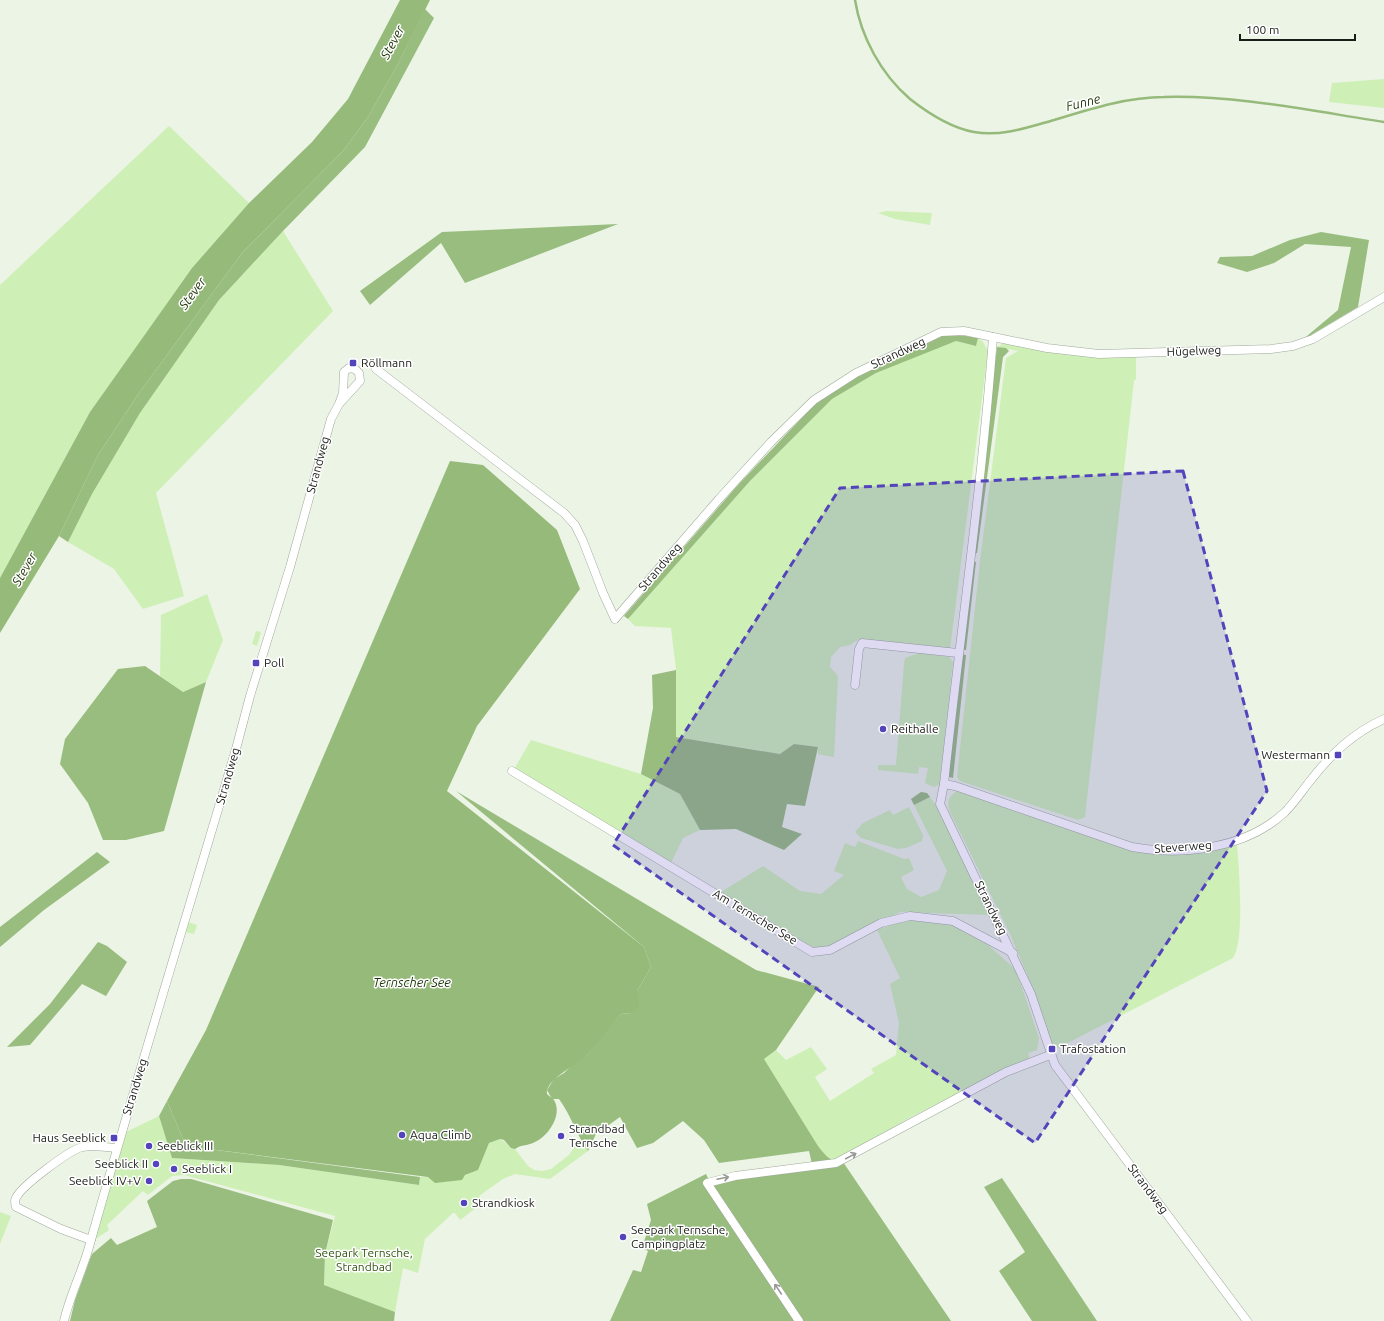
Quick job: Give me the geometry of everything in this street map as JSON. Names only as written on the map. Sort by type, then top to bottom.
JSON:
[{"type":"street","name":"Hügelweg","points":[[993,337],[1047,348],[1099,354],[1293,346],[1331,329],[1384,297]]},
{"type":"street","name":"Strandweg","points":[[376,370],[564,513],[575,525],[583,540],[603,593],[615,619],[771,442],[814,400],[856,373],[941,332],[964,331],[993,337],[988,401],[944,784],[940,804],[1031,994],[1050,1055],[1055,1066],[1247,1321]]},
{"type":"street","name":"Strandweg","points":[[64,1321],[91,1240],[116,1148],[229,772],[250,696],[290,567],[331,419],[339,404]]},
{"type":"street","points":[[855,685],[859,649],[862,643],[958,653]]},
{"type":"street","name":"Steverweg","points":[[944,784],[955,786],[1132,847],[1161,851],[1203,847],[1245,838],[1278,818],[1285,812],[1335,752],[1352,737],[1384,719]]},
{"type":"street","name":"Am Ternscher See","points":[[512,771],[812,952],[830,950],[881,923],[910,916],[953,921],[1012,953]]},
{"type":"street","points":[[800,1321],[707,1183],[734,1176],[836,1163],[1006,1072],[1050,1055]]},
{"type":"street","points":[[91,1240],[61,1229],[16,1206],[14,1201],[16,1196],[30,1183],[69,1152],[90,1146],[116,1148]]},
{"type":"highlighted area","points":[[1183,471],[1267,791],[1035,1143],[613,845],[840,488]]},
{"type":"green space","points":[[1384,79],[1384,108],[1329,102],[1332,83]]},
{"type":"green space","points":[[169,126],[249,203],[192,268],[90,412],[0,578],[0,285]]},
{"type":"green space","points":[[887,211],[932,213],[930,225],[895,219],[878,213]]},
{"type":"green space","points":[[283,231],[333,311],[156,493],[184,596],[143,609],[114,569],[68,542],[92,494],[140,413],[219,300]]},
{"type":"green space","points":[[978,338],[983,342],[988,351],[950,649],[859,639],[850,645],[840,647],[831,657],[830,667],[838,676],[834,757],[818,754],[818,747],[794,744],[781,754],[676,737],[676,670],[671,628],[635,626],[628,619],[750,481],[832,399],[876,373],[937,347],[956,341],[976,346]]},
{"type":"green space","points":[[1004,343],[1136,355],[1136,379],[1134,381],[1085,817],[1078,820],[960,781],[957,777],[980,561],[1006,358],[1018,351],[997,347]]},
{"type":"green space","points":[[207,594],[223,640],[206,682],[183,692],[160,676],[161,615]]},
{"type":"green space","points":[[256,631],[261,632],[257,646],[252,644]]},
{"type":"green space","points":[[919,653],[949,657],[953,662],[941,781],[934,787],[925,783],[928,768],[919,767],[918,774],[878,770],[878,765],[896,765],[905,658]]},
{"type":"green space","points":[[531,740],[641,774],[680,794],[700,830],[683,838],[670,865],[513,771]]},
{"type":"green space","points":[[957,791],[1133,851],[1173,853],[1210,850],[1237,845],[1240,886],[1240,921],[1237,949],[1233,958],[1054,1050],[1036,996],[1010,934],[950,812],[949,800]]},
{"type":"green space","points":[[930,797],[937,807],[990,915],[900,912],[829,949],[812,952],[721,892],[763,866],[800,891],[821,894],[844,875],[834,871],[845,843],[855,847],[858,841],[904,859],[909,858],[914,870],[901,877],[907,889],[921,897],[939,890],[947,871],[914,805]]},
{"type":"green space","points":[[909,807],[923,835],[922,841],[906,848],[898,849],[861,838],[855,832],[863,823],[890,810],[893,815]]},
{"type":"green space","points":[[907,919],[949,923],[987,944],[1016,970],[1039,1038],[1037,1050],[1028,1053],[1030,1060],[1005,1069],[911,1117],[836,1162],[827,1158],[818,1146],[764,1059],[776,1050],[786,1060],[811,1047],[827,1069],[815,1077],[830,1101],[874,1073],[871,1069],[896,1055],[899,1023],[890,984],[900,978],[877,930]]},
{"type":"green space","points":[[188,922],[197,925],[194,934],[185,932]]},
{"type":"green space","name":"Seepark Ternsche, Strandbad","points":[[159,1116],[172,1158],[279,1165],[419,1185],[420,1177],[428,1177],[444,1182],[462,1179],[465,1175],[478,1170],[489,1143],[500,1139],[515,1149],[528,1166],[534,1170],[542,1171],[551,1169],[569,1155],[580,1139],[588,1151],[550,1179],[515,1174],[503,1179],[479,1196],[484,1202],[460,1220],[455,1213],[453,1213],[425,1239],[418,1273],[403,1268],[395,1312],[324,1285],[325,1254],[335,1216],[184,1175],[172,1176],[148,1195],[143,1191],[107,1225],[109,1230],[94,1240],[124,1133]]},
{"type":"green space","points":[[0,1212],[11,1216],[0,1244]]},
{"type":"shaded area","points":[[425,9],[434,18],[365,147],[283,231],[219,300],[140,413],[92,494],[68,542],[59,536],[98,455],[139,393],[242,253],[343,151],[368,117],[397,66]]},
{"type":"shaded area","points":[[618,224],[465,283],[441,243],[370,305],[360,291],[442,232]]},
{"type":"shaded area","points":[[1321,232],[1369,240],[1358,307],[1301,341],[1338,310],[1351,247],[1305,244],[1274,263],[1247,272],[1217,263],[1220,257],[1252,256],[1290,240]]},
{"type":"shaded area","points":[[944,335],[960,335],[978,338],[976,346],[956,341],[876,373],[832,399],[750,481],[628,619],[624,616],[737,486],[814,405],[844,383]]},
{"type":"shaded area","points":[[997,347],[1006,348],[1009,351],[1003,357],[977,553],[972,553]]},
{"type":"shaded area","points":[[971,561],[976,562],[966,650],[961,650]]},
{"type":"shaded area","points":[[960,654],[966,655],[953,778],[949,777],[948,769]]},
{"type":"shaded area","points":[[145,666],[183,692],[206,682],[164,831],[126,840],[103,840],[88,803],[60,764],[65,739],[118,669]]},
{"type":"shaded area","points":[[676,670],[676,737],[780,754],[794,744],[818,747],[805,806],[787,804],[782,827],[802,834],[784,850],[736,829],[700,830],[680,794],[641,774],[653,708],[652,675]]},
{"type":"shaded area","points":[[456,791],[756,970],[819,987],[776,1050],[764,1059],[818,1146],[831,1159],[838,1162],[843,1162],[951,1321],[610,1321],[633,1270],[641,1272],[648,1251],[642,1248],[651,1220],[647,1204],[706,1174],[709,1180],[812,1164],[809,1151],[719,1163],[704,1140],[683,1121],[653,1143],[637,1148],[620,1117],[596,1134],[588,1151],[559,1099],[552,1099],[547,1090],[554,1079],[586,1056],[621,1014],[631,1013],[637,991],[651,967],[644,947]]},
{"type":"shaded area","points":[[921,792],[927,793],[930,797],[914,805],[911,799]]},
{"type":"shaded area","points":[[97,852],[110,862],[44,910],[0,947],[0,927]]},
{"type":"shaded area","points":[[98,942],[107,946],[127,962],[106,996],[82,984],[30,1045],[7,1047],[50,1004]]},
{"type":"shaded area","points":[[167,1101],[186,1146],[420,1177],[419,1185],[279,1165],[172,1158],[159,1116]]},
{"type":"shaded area","points":[[1002,1178],[1097,1321],[1032,1321],[999,1271],[1025,1252],[984,1187]]},
{"type":"shaded area","points":[[191,1179],[333,1220],[325,1254],[324,1285],[395,1312],[394,1321],[70,1321],[75,1300],[92,1254],[111,1238],[117,1245],[157,1227],[147,1201],[173,1181]]},
{"type":"water","name":"Stever","points":[[400,0],[430,0],[397,66],[368,117],[343,151],[242,253],[139,393],[98,455],[59,536],[0,633],[0,578],[90,412],[192,268],[249,203],[312,142],[348,99]]},
{"type":"water","name":"Ternscher See","points":[[450,461],[483,465],[557,530],[580,589],[477,726],[447,791],[644,947],[651,967],[637,991],[639,1006],[631,1013],[621,1014],[583,1059],[551,1083],[547,1094],[554,1100],[557,1112],[553,1124],[545,1135],[532,1143],[515,1149],[511,1148],[504,1140],[500,1139],[489,1143],[478,1170],[465,1175],[462,1180],[435,1183],[428,1177],[186,1146],[167,1101],[206,1030]]},
{"type":"waterway","name":"Funne","points":[[855,0],[867,41],[881,66],[890,78],[910,99],[932,115],[965,130],[984,133],[1005,132],[1035,126],[1122,101],[1164,97],[1191,97],[1247,101],[1384,122]]},
{"type":"place","name":"Röllmann","points":[[353,363]]},
{"type":"place","name":"Poll","points":[[256,663]]},
{"type":"place","name":"Reithalle","points":[[883,729]]},
{"type":"place","name":"Westermann","points":[[1338,755]]},
{"type":"place","name":"Trafostation","points":[[1052,1049]]},
{"type":"place","name":"Aqua Climb","points":[[402,1135]]},
{"type":"place","name":"Strandbad Ternsche","points":[[561,1136]]},
{"type":"place","name":"Haus Seeblick","points":[[114,1138]]},
{"type":"place","name":"Seeblick III","points":[[149,1146]]},
{"type":"place","name":"Seeblick II","points":[[156,1164]]},
{"type":"place","name":"Seeblick I","points":[[174,1169]]},
{"type":"place","name":"Seeblick IV+V","points":[[149,1181]]},
{"type":"place","name":"Strandkiosk","points":[[464,1203]]},
{"type":"place","name":"Seepark Ternsche, Campingplatz","points":[[623,1237]]}]
